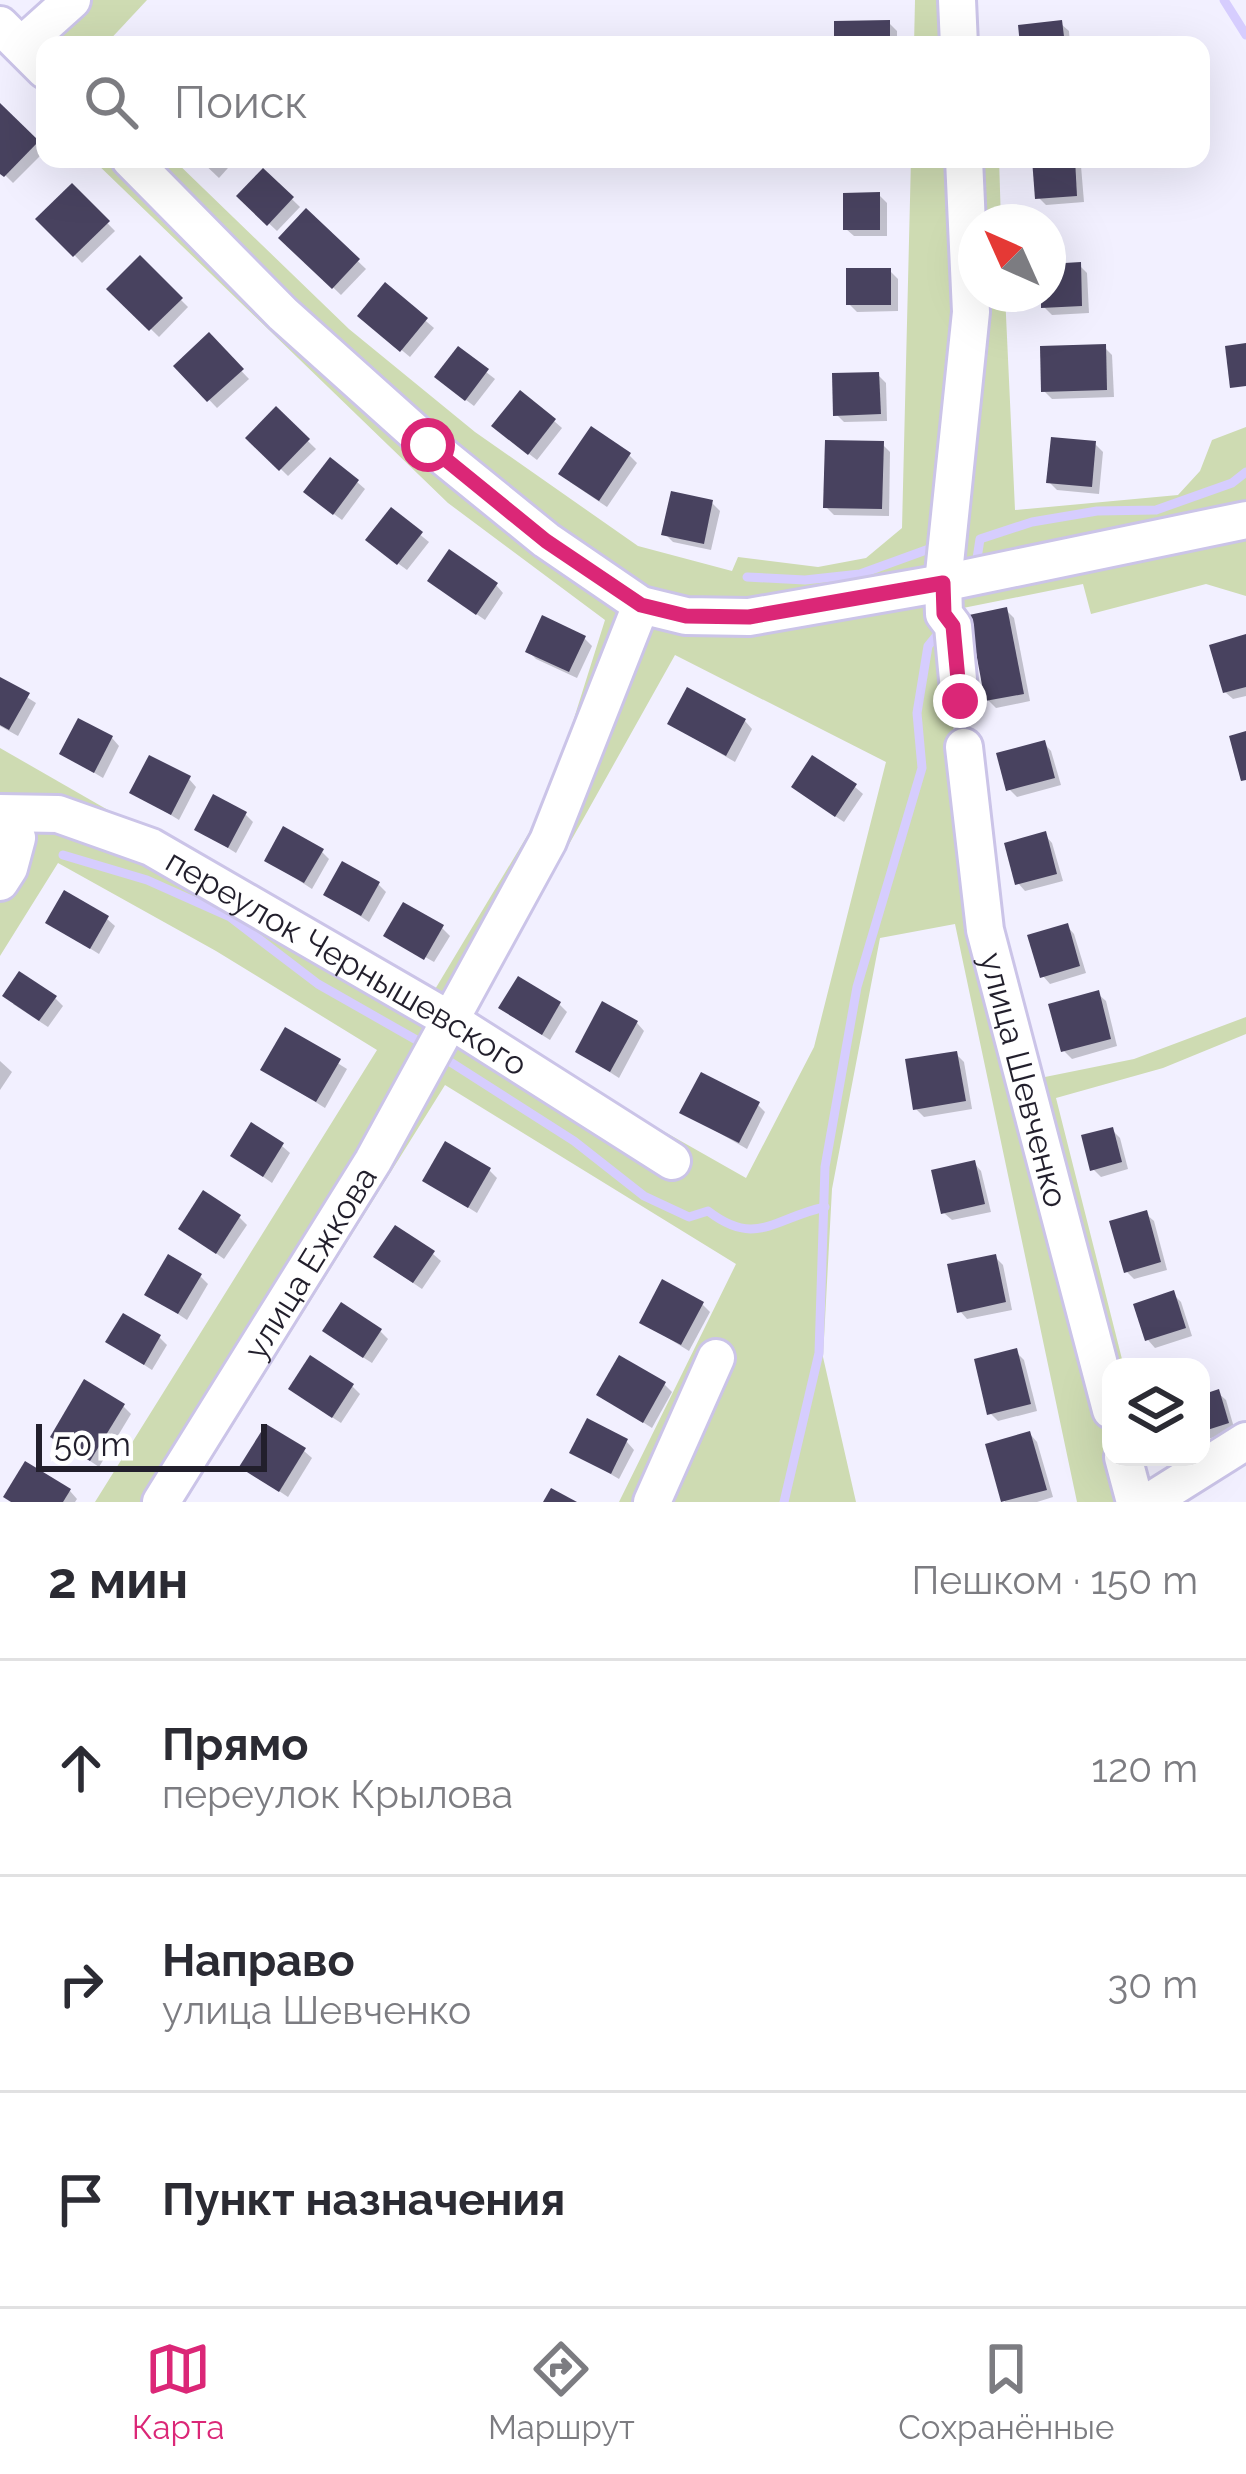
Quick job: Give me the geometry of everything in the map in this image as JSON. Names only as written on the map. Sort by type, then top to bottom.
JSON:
[{"type":"street","points":[[22,47],[72,0]]},
{"type":"street","points":[[957,0],[959,36]]},
{"type":"street","points":[[139,168],[283,314],[428,445],[546,541],[641,605],[686,616],[749,617],[963,579],[1246,520]]},
{"type":"street","points":[[960,701],[953,626],[944,614],[963,579],[971,312],[964,168]]},
{"type":"street","name":"улица Ежкова","points":[[160,1502],[373,1161],[548,841],[641,605]]},
{"type":"street","name":"улица Шевченко","points":[[964,747],[985,930],[1102,1376]]},
{"type":"street","points":[[0,814],[17,838],[0,882]]},
{"type":"street","name":"переулок Чернышевского","points":[[0,814],[58,814],[152,847],[450,1020],[672,1161]]},
{"type":"street","points":[[652,1502],[716,1358]]},
{"type":"street","points":[[1149,1502],[1246,1441]]},
{"type":"street","points":[[1126,1466],[1136,1502]]},
{"type":"green space","points":[[84,0],[147,0],[113,36],[53,36]]},
{"type":"green space","points":[[915,0],[947,0],[949,36],[914,36]]},
{"type":"green space","points":[[101,168],[126,168],[631,612],[541,839],[447,1008],[431,996],[548,801],[605,620],[448,503]]},
{"type":"green space","points":[[154,168],[182,168],[349,329],[475,432],[638,546],[732,571],[738,557],[818,567],[866,558],[902,528],[911,168],[954,168],[960,312],[931,563],[919,577],[689,607],[602,572],[290,307]]},
{"type":"green space","points":[[974,168],[999,168],[1000,204],[976,204]]},
{"type":"green space","points":[[978,312],[1006,312],[1015,510],[1178,495],[1200,471],[1212,440],[1246,427],[1246,508],[967,568],[958,558]]},
{"type":"green space","points":[[1246,532],[1246,596],[1206,584],[1091,614],[1083,584],[963,608],[955,620],[956,589]]},
{"type":"green space","points":[[927,596],[939,608],[977,926],[1102,1406],[1102,1466],[1114,1466],[1127,1502],[1077,1502],[955,924],[880,938],[832,1189],[823,1357],[856,1502],[619,1502],[736,1264],[445,1085],[185,1502],[168,1502],[452,1031],[480,1027],[746,1178],[814,1047],[886,762],[675,655],[470,1021],[645,619]]},
{"type":"green space","points":[[968,712],[994,894],[1040,1078],[1134,1059],[1246,1017],[1246,1034],[1163,1068],[1056,1098],[1122,1358],[1109,1358],[992,925]]},
{"type":"green space","points":[[0,748],[155,837],[0,806]]},
{"type":"green space","points":[[12,821],[148,854],[442,1026],[151,1502],[95,1502],[377,1050],[216,951],[58,863],[0,956],[0,895]]},
{"type":"building","points":[[890,20],[890,36],[834,36],[834,21]]},
{"type":"building","points":[[1062,20],[1064,36],[1019,36],[1018,25]]},
{"type":"building","points":[[0,103],[36,138],[36,144],[4,177],[0,174]]},
{"type":"building","points":[[263,168],[294,197],[267,226],[236,196]]},
{"type":"building","points":[[1033,168],[1075,168],[1077,196],[1035,199]]},
{"type":"building","points":[[72,183],[110,221],[73,257],[35,219]]},
{"type":"building","points":[[880,192],[880,230],[843,230],[843,193]]},
{"type":"building","points":[[306,208],[360,259],[332,289],[278,238]]},
{"type":"building","points":[[140,255],[183,298],[149,331],[106,289]]},
{"type":"building","points":[[1081,262],[1082,306],[1066,307],[1066,263]]},
{"type":"building","points":[[846,268],[891,268],[891,305],[846,305]]},
{"type":"building","points":[[385,282],[428,318],[400,352],[357,316]]},
{"type":"building","points":[[209,332],[244,369],[207,402],[173,366]]},
{"type":"building","points":[[1246,343],[1246,386],[1230,388],[1225,346]]},
{"type":"building","points":[[1106,344],[1107,390],[1041,392],[1040,346]]},
{"type":"building","points":[[458,346],[489,369],[465,401],[434,377]]},
{"type":"building","points":[[879,372],[881,414],[833,416],[832,373]]},
{"type":"building","points":[[520,390],[556,419],[528,455],[491,426]]},
{"type":"building","points":[[276,406],[310,439],[279,471],[245,438]]},
{"type":"building","points":[[591,426],[631,453],[599,501],[558,474]]},
{"type":"building","points":[[1051,437],[1096,441],[1092,487],[1046,483]]},
{"type":"building","points":[[825,440],[884,441],[882,509],[823,508]]},
{"type":"building","points":[[330,457],[359,480],[333,515],[303,492]]},
{"type":"building","points":[[671,491],[713,500],[704,544],[661,535]]},
{"type":"building","points":[[391,507],[423,532],[397,565],[365,540]]},
{"type":"building","points":[[449,549],[498,583],[476,615],[427,581]]},
{"type":"building","points":[[1007,607],[1024,694],[985,701],[969,615]]},
{"type":"building","points":[[542,615],[586,636],[569,672],[525,652]]},
{"type":"building","points":[[1246,634],[1246,687],[1223,693],[1209,645]]},
{"type":"building","points":[[0,677],[30,693],[9,730],[0,725]]},
{"type":"building","points":[[687,687],[746,719],[726,756],[667,724]]},
{"type":"building","points":[[78,718],[113,736],[94,773],[59,754]]},
{"type":"building","points":[[1246,731],[1246,780],[1241,781],[1229,736]]},
{"type":"building","points":[[1045,740],[1055,778],[1006,791],[996,753]]},
{"type":"building","points":[[149,755],[191,776],[171,815],[129,793]]},
{"type":"building","points":[[812,755],[857,784],[835,817],[791,787]]},
{"type":"building","points":[[213,794],[247,812],[228,848],[194,830]]},
{"type":"building","points":[[283,826],[324,849],[304,883],[264,861]]},
{"type":"building","points":[[1046,831],[1057,874],[1015,885],[1004,843]]},
{"type":"building","points":[[342,861],[380,882],[361,916],[323,895]]},
{"type":"building","points":[[64,890],[109,916],[90,949],[45,923]]},
{"type":"building","points":[[403,902],[444,925],[424,960],[383,936]]},
{"type":"building","points":[[1068,923],[1080,966],[1040,978],[1027,935]]},
{"type":"building","points":[[19,971],[57,996],[39,1021],[2,996]]},
{"type":"building","points":[[518,976],[561,1002],[542,1035],[498,1008]]},
{"type":"building","points":[[1099,990],[1111,1039],[1061,1052],[1048,1004]]},
{"type":"building","points":[[602,1001],[638,1021],[610,1072],[575,1052]]},
{"type":"building","points":[[285,1027],[341,1059],[316,1102],[260,1070]]},
{"type":"building","points":[[957,1051],[966,1101],[913,1110],[905,1059]]},
{"type":"building","points":[[701,1072],[760,1102],[739,1143],[679,1113]]},
{"type":"building","points":[[251,1122],[284,1143],[263,1177],[230,1156]]},
{"type":"building","points":[[1113,1127],[1122,1162],[1090,1171],[1081,1135]]},
{"type":"building","points":[[445,1141],[491,1168],[468,1208],[422,1181]]},
{"type":"building","points":[[975,1160],[985,1204],[941,1214],[931,1170]]},
{"type":"building","points":[[203,1190],[241,1215],[216,1254],[178,1229]]},
{"type":"building","points":[[1147,1210],[1161,1262],[1124,1273],[1109,1221]]},
{"type":"building","points":[[395,1225],[435,1251],[413,1283],[373,1257]]},
{"type":"building","points":[[168,1254],[202,1274],[178,1314],[144,1295]]},
{"type":"building","points":[[996,1254],[1006,1302],[957,1313],[947,1264]]},
{"type":"building","points":[[662,1279],[704,1302],[681,1345],[639,1323]]},
{"type":"building","points":[[1174,1290],[1186,1328],[1145,1341],[1133,1304]]},
{"type":"building","points":[[341,1302],[382,1329],[363,1358],[322,1331]]},
{"type":"building","points":[[123,1313],[161,1335],[144,1365],[105,1342]]},
{"type":"building","points":[[1017,1348],[1031,1404],[987,1415],[974,1359]]},
{"type":"building","points":[[310,1355],[354,1384],[332,1418],[288,1389]]},
{"type":"building","points":[[619,1355],[666,1382],[643,1423],[596,1395]]},
{"type":"building","points":[[84,1379],[125,1404],[90,1461],[50,1437]]},
{"type":"building","points":[[1219,1389],[1229,1423],[1210,1429],[1210,1392]]},
{"type":"building","points":[[587,1418],[628,1439],[611,1474],[569,1453]]},
{"type":"building","points":[[266,1424],[306,1448],[279,1492],[239,1467]]},
{"type":"building","points":[[1030,1431],[1047,1490],[1001,1502],[985,1444]]},
{"type":"building","points":[[25,1461],[71,1489],[63,1502],[11,1502],[3,1497]]},
{"type":"building","points":[[551,1488],[577,1502],[543,1502]]},
{"type":"waterway","points":[[1224,0],[1246,35]]},
{"type":"waterway","points":[[976,565],[980,539],[1032,522],[1097,511],[1156,510],[1232,483],[1246,472]]},
{"type":"waterway","points":[[747,577],[805,580],[860,574],[940,545]]},
{"type":"waterway","points":[[784,1502],[819,1353],[825,1167],[857,987],[922,768],[917,713],[928,646],[941,630]]},
{"type":"waterway","points":[[63,855],[147,880],[230,917],[318,984],[427,1046]]},
{"type":"waterway","points":[[441,1056],[574,1141],[644,1196],[689,1217],[708,1211],[739,1228],[753,1229],[825,1207]]},
{"type":"route","points":[[428,445],[546,541],[641,605],[686,616],[749,617],[943,583],[944,614],[953,626],[960,701]]}]
